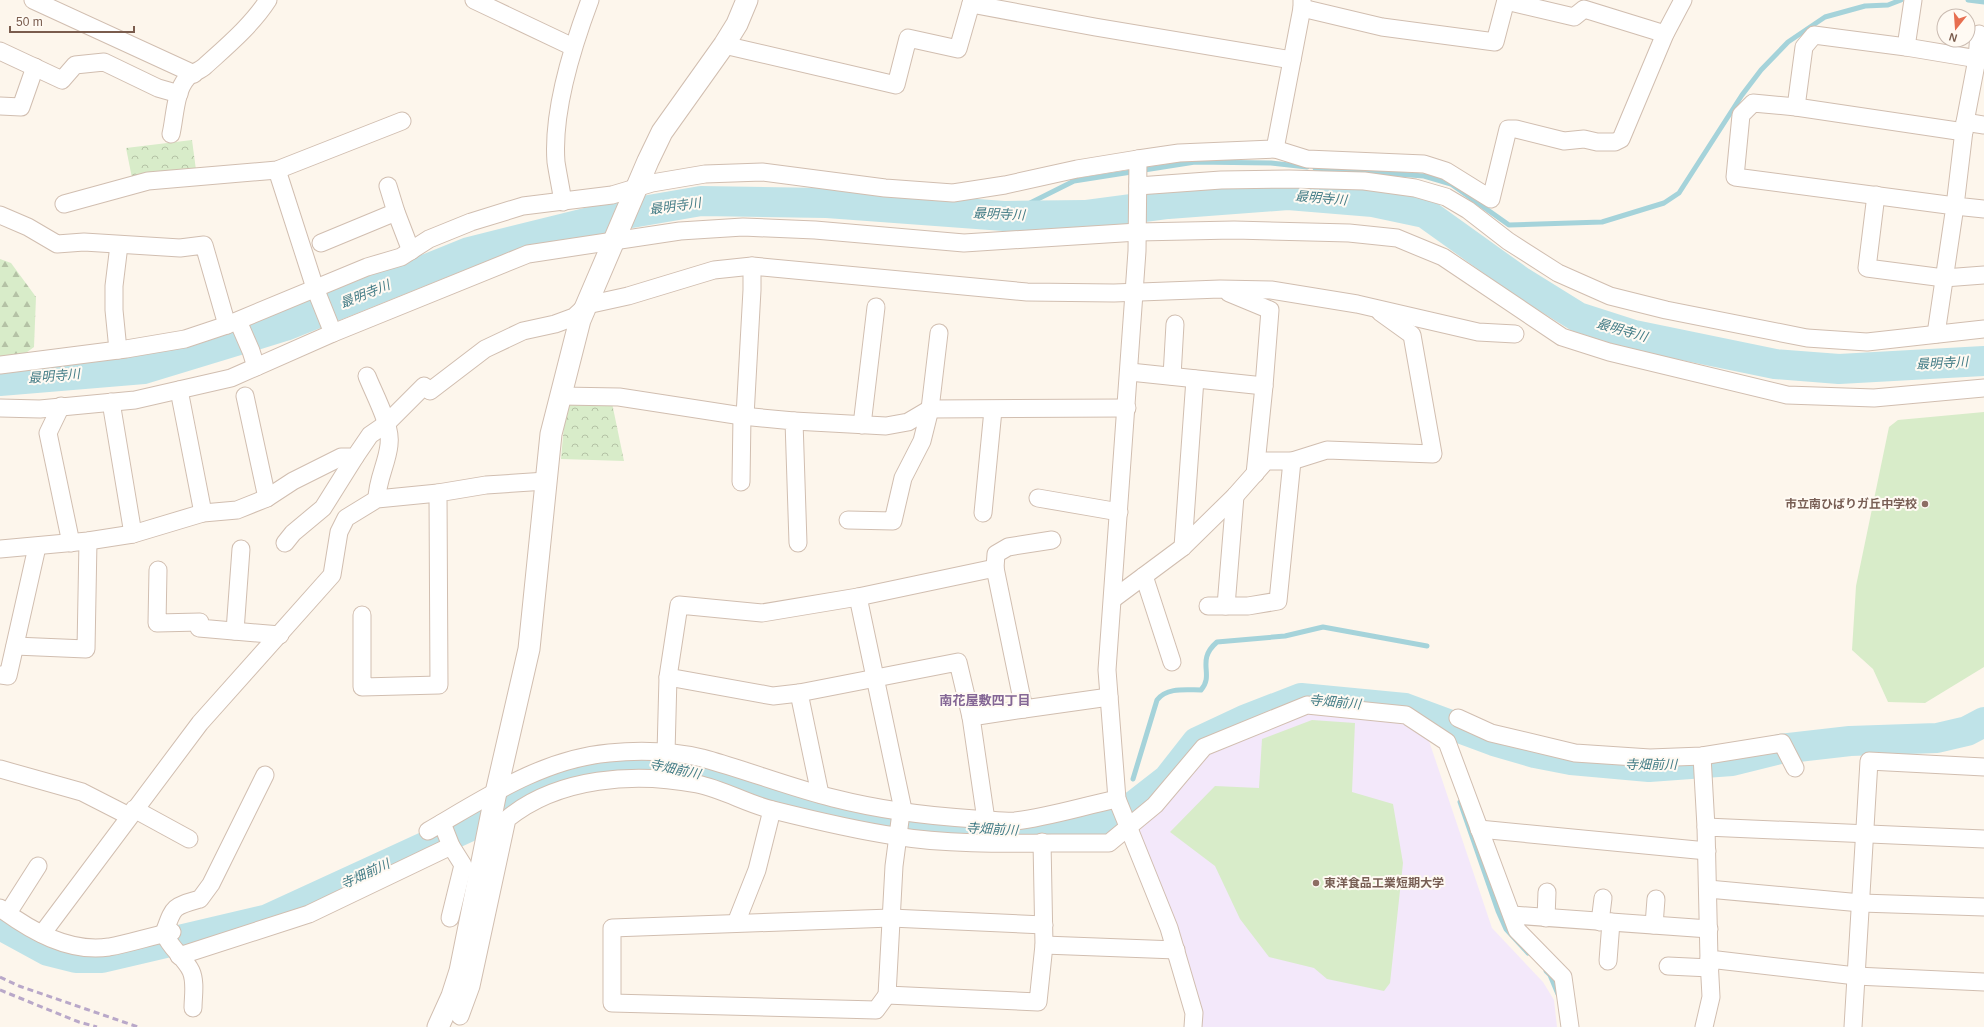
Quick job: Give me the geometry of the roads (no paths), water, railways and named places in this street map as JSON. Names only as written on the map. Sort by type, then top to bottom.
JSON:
[{"type":"street","points":[[32,0],[194,74]]},
{"type":"street","points":[[171,134],[179,94],[187,78],[219,53],[258,16],[268,0]]},
{"type":"street","points":[[474,0],[573,47]]},
{"type":"street","points":[[563,202],[556,161],[562,98],[573,47],[590,0]]},
{"type":"street","points":[[438,1027],[452,996],[460,970],[488,829],[529,649],[551,434],[580,320],[635,190],[662,132],[724,46],[737,24],[747,0]]},
{"type":"street","points":[[1138,175],[1179,153],[1275,149],[1307,159],[1424,164],[1446,171],[1491,199],[1508,129],[1516,129],[1564,141],[1584,139],[1597,142],[1614,142],[1621,139],[1665,34],[1682,0]]},
{"type":"street","points":[[1906,48],[1913,0]]},
{"type":"street","points":[[1275,149],[1302,4],[1382,27],[1495,42],[1506,1],[1574,17],[1584,9],[1665,34]]},
{"type":"street","points":[[724,46],[896,85],[908,38],[958,49],[972,2],[1095,27],[1292,60]]},
{"type":"street","points":[[1936,334],[1965,127],[1980,60],[1979,34]]},
{"type":"street","points":[[1796,107],[1804,47],[1814,35],[1980,60]]},
{"type":"street","points":[[0,51],[62,80],[75,65],[104,62],[158,88],[179,94]]},
{"type":"street","points":[[0,106],[21,107],[34,67]]},
{"type":"street","points":[[1984,125],[1965,127],[1753,103],[1741,115],[1735,177],[1984,209]]},
{"type":"street","points":[[64,204],[148,182],[277,170],[402,121]]},
{"type":"street","points":[[0,365],[118,350],[184,338],[233,323],[367,268],[402,257],[429,239],[471,222],[523,206],[612,195],[635,190],[652,183],[705,174],[762,172],[885,188],[953,193],[1005,185],[1077,169],[1138,175],[1220,180],[1289,179],[1364,181],[1415,188],[1446,197],[1468,210],[1508,241],[1558,273],[1610,296],[1666,310],[1807,338],[1866,342],[1984,329]]},
{"type":"street","points":[[277,170],[316,290],[333,331]]},
{"type":"street","points":[[1138,175],[1138,228],[1130,372],[1107,670],[1122,812],[1169,928],[1194,1013],[1193,1027]]},
{"type":"street","points":[[388,186],[411,251]]},
{"type":"street","points":[[1876,195],[1867,268],[1944,278],[1984,275]]},
{"type":"street","points":[[321,243],[396,212]]},
{"type":"street","points":[[0,215],[28,227],[56,244],[84,242],[180,248],[204,246],[233,323],[252,351],[256,367]]},
{"type":"street","points":[[0,408],[40,409],[135,400],[231,378],[333,331],[528,254],[616,236],[743,227],[815,230],[964,243],[1138,228],[1349,233],[1397,238],[1443,257],[1562,337],[1608,352],[1787,395],[1874,398],[1984,388]]},
{"type":"street","points":[[118,350],[114,310],[114,286],[119,245]]},
{"type":"street","points":[[741,482],[743,416],[752,290],[752,266]]},
{"type":"street","points":[[285,543],[292,533],[323,508],[370,436],[386,424],[424,386],[430,391],[485,349],[523,331],[555,324],[574,317],[587,305],[628,296],[714,270],[752,266],[1028,292],[1134,293],[1272,290],[1373,307],[1478,332],[1514,334]]},
{"type":"street","points":[[1220,290],[1270,310],[1255,474]]},
{"type":"street","points":[[1113,599],[1183,547],[1235,496],[1266,461],[1292,461],[1327,450],[1433,454],[1412,335],[1373,307]]},
{"type":"street","points":[[862,425],[876,308]]},
{"type":"street","points":[[1172,376],[1175,324]]},
{"type":"street","points":[[848,520],[893,521],[904,478],[922,441],[930,409],[939,333]]},
{"type":"street","points":[[1130,372],[1264,386]]},
{"type":"street","points":[[367,376],[386,424],[389,445],[377,486],[377,499]]},
{"type":"street","points":[[1183,547],[1195,379]]},
{"type":"street","points":[[179,390],[203,513]]},
{"type":"street","points":[[245,396],[267,498]]},
{"type":"street","points":[[561,396],[619,397],[743,416],[794,421],[886,426],[908,422],[930,409],[994,410],[1127,408]]},
{"type":"street","points":[[111,402],[133,534]]},
{"type":"street","points":[[61,406],[48,432],[71,543]]},
{"type":"street","points":[[983,513],[994,410]]},
{"type":"street","points":[[794,421],[802,532]]},
{"type":"street","points":[[0,549],[71,543],[133,534],[203,513],[236,510],[267,498],[293,481],[341,457],[355,457]]},
{"type":"street","points":[[1208,606],[1248,606],[1278,601],[1292,461]]},
{"type":"street","points":[[42,934],[200,723],[332,576],[339,532],[346,518],[377,499],[438,493],[486,485],[546,481]]},
{"type":"street","points":[[362,615],[362,688],[439,685],[438,493]]},
{"type":"street","points":[[1226,606],[1235,496]]},
{"type":"street","points":[[1038,498],[1119,512]]},
{"type":"street","points":[[1024,709],[995,568],[996,554],[1008,547],[1052,540]]},
{"type":"street","points":[[14,646],[86,649],[88,541]]},
{"type":"street","points":[[0,675],[8,676],[36,546]]},
{"type":"street","points":[[235,631],[241,549]]},
{"type":"street","points":[[666,753],[668,677],[679,605],[762,613],[858,597],[995,568]]},
{"type":"street","points":[[158,570],[157,623],[200,622],[199,628],[280,635]]},
{"type":"street","points":[[1144,576],[1172,662]]},
{"type":"street","points":[[858,597],[902,805],[891,918],[887,995],[876,1010],[612,1003],[612,928],[891,918],[1044,925]]},
{"type":"street","points":[[668,677],[773,696],[799,693],[958,662],[971,717],[986,820]]},
{"type":"street","points":[[799,693],[820,794]]},
{"type":"street","points":[[971,717],[1109,697]]},
{"type":"street","points":[[450,918],[463,865],[451,846],[435,827],[540,770],[582,758],[608,753],[666,753],[701,758],[792,787],[901,812],[1013,821],[1122,812],[1155,805],[1204,747],[1307,706],[1406,716],[1446,742],[1517,930],[1563,977],[1570,1027]]},
{"type":"street","points":[[1458,718],[1491,733],[1575,753],[1702,761],[1782,743],[1795,768]]},
{"type":"street","points":[[1702,761],[1707,851],[1711,997],[1704,1027]]},
{"type":"street","points":[[1854,1027],[1869,761],[1984,767]]},
{"type":"street","points":[[0,769],[82,792],[189,839]]},
{"type":"street","points":[[193,1008],[193,979],[190,970],[170,941],[172,910],[177,906],[200,900],[211,884],[265,775]]},
{"type":"street","points":[[460,1016],[471,986],[507,818],[516,811],[570,787],[594,780],[641,778],[698,784],[772,810],[898,836],[957,841],[1109,843],[1122,812]]},
{"type":"street","points":[[736,924],[757,870],[772,810]]},
{"type":"street","points":[[1706,827],[1984,839]]},
{"type":"street","points":[[1479,829],[1707,851]]},
{"type":"street","points":[[887,995],[1038,1002],[1044,946],[1042,842]]},
{"type":"street","points":[[38,866],[4,910],[42,934],[60,942],[82,947],[108,947],[170,941],[309,914],[451,846]]},
{"type":"street","points":[[1708,889],[1861,903],[1984,907]]},
{"type":"street","points":[[1546,918],[1547,892]]},
{"type":"street","points":[[1602,898],[1608,961]]},
{"type":"street","points":[[1654,925],[1656,899]]},
{"type":"street","points":[[1512,916],[1708,929]]},
{"type":"street","points":[[1044,946],[1176,950]]},
{"type":"street","points":[[1668,966],[1709,963],[1856,976],[1984,982]]},
{"type":"waterway","points":[[1315,168],[1424,176],[1451,184],[1509,225],[1602,222],[1664,203],[1679,193],[1742,95],[1761,70],[1788,42],[1825,17],[1865,6],[1888,5],[1901,0]]},
{"type":"waterway","points":[[1968,0],[1984,2]]},
{"type":"waterway","points":[[1004,216],[1074,181],[1195,162],[1271,163],[1307,167]]},
{"type":"waterway","name":"最明寺川","points":[[0,381],[144,369],[285,326],[469,252],[614,216],[701,201],[827,203],[1004,216],[1085,215],[1168,204],[1288,195],[1373,202],[1425,213],[1520,281],[1578,317],[1634,335],[1775,364],[1839,369],[1984,361]]},
{"type":"waterway","points":[[1133,779],[1157,700],[1161,696],[1171,691],[1201,690],[1205,684],[1207,655],[1217,642],[1285,636],[1323,627],[1427,646]]},
{"type":"waterway","name":"寺畑前川","points":[[0,925],[48,951],[76,958],[102,958],[268,919],[477,823],[482,818],[553,783],[598,766],[623,762],[640,762],[665,765],[890,824],[926,828],[1021,831],[1093,823],[1132,807],[1168,779],[1197,742],[1244,720],[1301,698],[1405,708],[1494,741],[1535,753],[1571,760],[1649,767],[1732,761],[1780,749],[1850,741],[1937,738],[1967,731],[1984,722]]},
{"type":"waterway","name":"寺畑前川","points":[[1423,714],[1431,723]]},
{"type":"waterway","points":[[1460,802],[1498,911],[1506,929],[1528,953]]},
{"type":"waterway","points":[[1546,971],[1550,975],[1558,994]]},
{"type":"railway","points":[[0,977],[19,986],[138,1027]]},
{"type":"railway","points":[[0,990],[79,1022],[97,1027]]},
{"type":"place","name":"市立南ひばりガ丘中学校","points":[[1925,504]]},
{"type":"place","name":"東洋食品工業短期大学","points":[[1316,883]]},
{"type":"district","name":"南花屋敷四丁目","points":[[985,700]]}]
